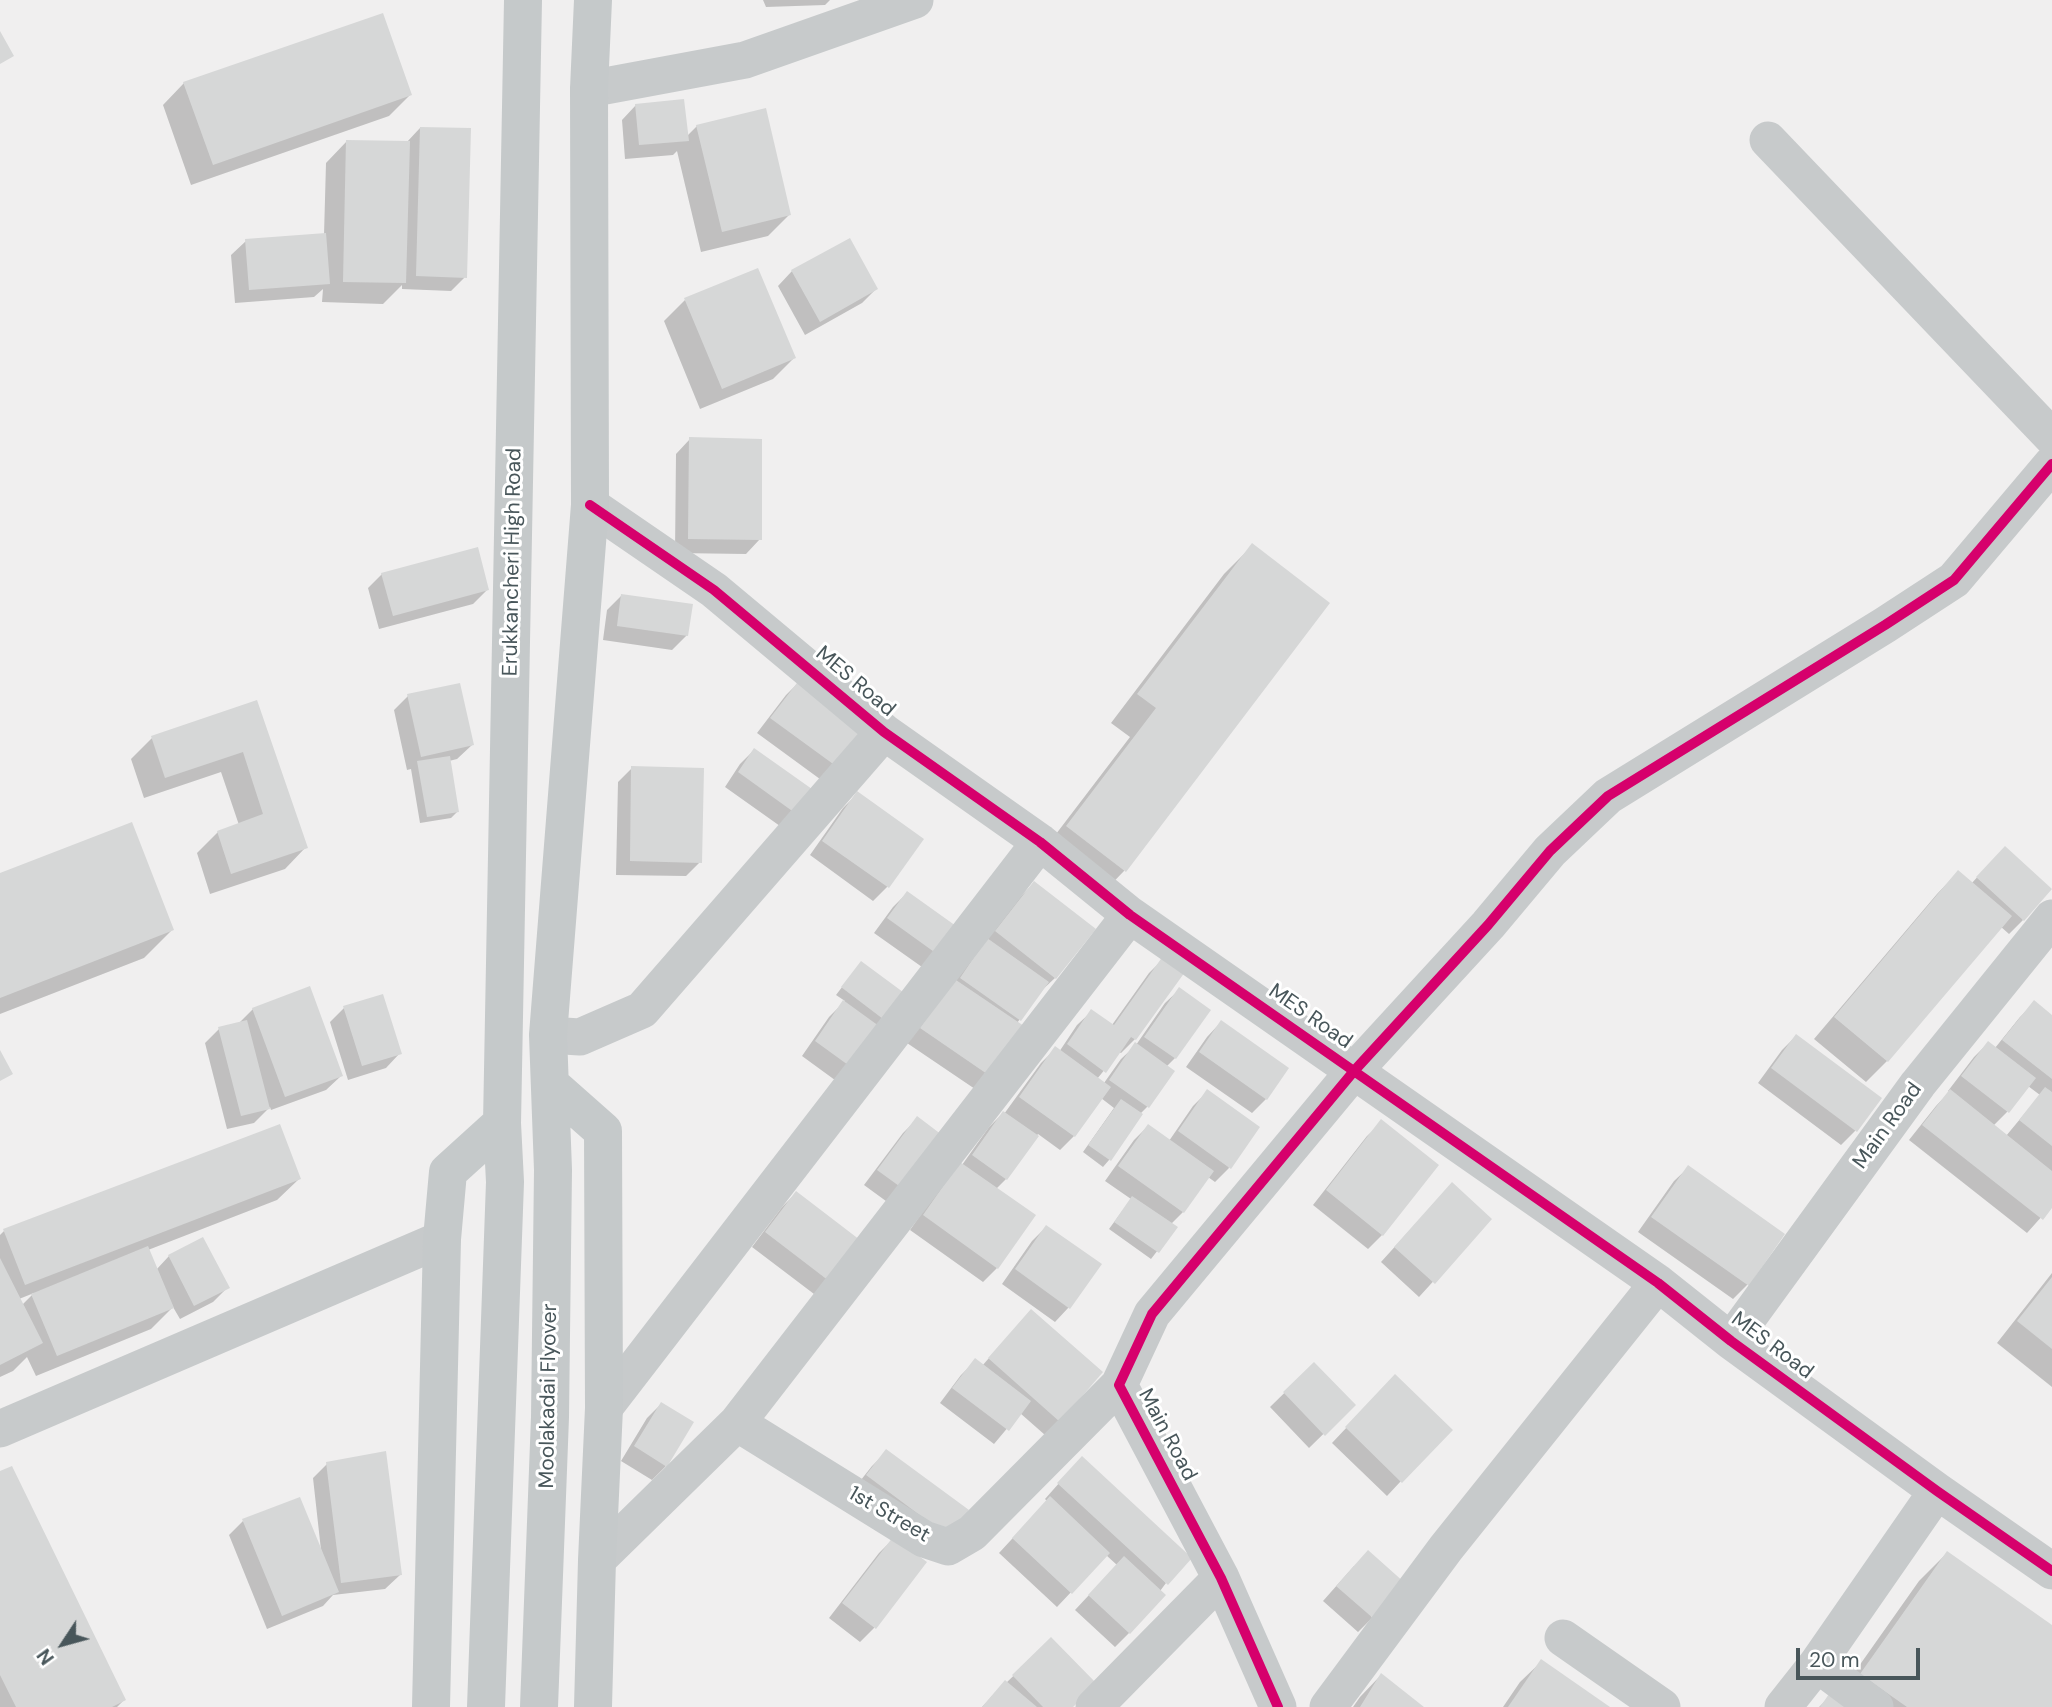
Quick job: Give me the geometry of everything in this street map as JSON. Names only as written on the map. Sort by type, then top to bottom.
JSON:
[{"type":"main road","name":"Erukkancheri High Road","points":[[502,1123],[523,0]]},
{"type":"main road","name":"Moolakadai Flyover","points":[[539,1707],[550,1417],[553,1170],[548,1035],[590,505],[589,89],[593,0]]},
{"type":"main road","points":[[551,1085],[603,1131],[604,1408],[593,1707]]},
{"type":"main road","points":[[431,1707],[442,1239],[447,1172],[502,1123]]},
{"type":"main road","points":[[486,1707],[505,1182],[502,1123]]},
{"type":"street","points":[[589,89],[745,60],[915,0]]},
{"type":"street","points":[[1768,140],[2052,438]]},
{"type":"street","name":"Main Road","points":[[1278,1707],[1221,1578],[1119,1385],[1152,1314],[1354,1071],[1488,926],[1550,851],[1608,796],[1954,580],[2052,464]]},
{"type":"street","name":"MES Road","points":[[590,505],[714,590],[884,732],[1040,842],[1130,915],[1658,1283],[1731,1341],[2052,1571]]},
{"type":"street","points":[[548,1035],[580,1037],[642,1010],[884,732]]},
{"type":"street","points":[[604,1408],[1040,842]]},
{"type":"street","points":[[597,1560],[737,1423],[1130,915]]},
{"type":"street","name":"Main Road","points":[[1731,1341],[1918,1084],[2052,918]]},
{"type":"street","points":[[0,1429],[442,1239]]},
{"type":"street","points":[[1328,1707],[1446,1548],[1658,1283]]},
{"type":"street","name":"1st Street","points":[[737,1423],[924,1539],[948,1547],[972,1533],[1119,1385]]},
{"type":"street","points":[[1783,1707],[1817,1664],[1937,1491]]},
{"type":"street","points":[[1094,1707],[1221,1578]]},
{"type":"street","points":[[1563,1638],[1662,1707]]},
{"type":"street","points":[[1817,1664],[1875,1707]]},
{"type":"building","points":[[383,13],[412,95],[213,165],[183,82]]},
{"type":"building","points":[[0,31],[14,56],[0,64]]},
{"type":"building","points":[[684,99],[689,141],[639,145],[635,104]]},
{"type":"building","points":[[766,108],[791,215],[722,232],[696,125]]},
{"type":"building","points":[[420,127],[471,128],[467,278],[416,276]]},
{"type":"building","points":[[346,140],[410,141],[406,283],[343,282]]},
{"type":"building","points":[[326,233],[330,284],[249,290],[245,239]]},
{"type":"building","points":[[850,238],[878,289],[820,322],[791,270]]},
{"type":"building","points":[[758,268],[796,358],[722,389],[684,298]]},
{"type":"building","points":[[689,437],[762,439],[762,540],[688,539]]},
{"type":"building","points":[[1252,543],[1330,603],[1126,872],[1066,826],[1156,708],[1137,694]]},
{"type":"building","points":[[478,547],[489,590],[393,616],[381,573]]},
{"type":"building","points":[[621,594],[693,604],[688,636],[617,626]]},
{"type":"building","points":[[800,679],[869,730],[840,769],[770,718]]},
{"type":"building","points":[[460,683],[474,745],[421,757],[407,694]]},
{"type":"building","points":[[257,700],[308,848],[231,874],[217,831],[263,814],[243,752],[165,778],[151,736]]},
{"type":"building","points":[[754,748],[819,794],[802,818],[738,772]]},
{"type":"building","points":[[450,756],[459,812],[427,817],[417,761]]},
{"type":"building","points":[[631,766],[704,768],[702,863],[630,861]]},
{"type":"building","points":[[857,791],[924,839],[889,888],[822,841]]},
{"type":"building","points":[[132,822],[174,930],[0,998],[0,873]]},
{"type":"building","points":[[2005,846],[2052,889],[2024,921],[1976,877]]},
{"type":"building","points":[[1958,870],[2012,916],[1888,1062],[1834,1017]]},
{"type":"building","points":[[1034,881],[1096,929],[1056,979],[995,931]]},
{"type":"building","points":[[907,891],[956,926],[937,954],[887,918]]},
{"type":"building","points":[[987,938],[1049,982],[1021,1021],[960,978]]},
{"type":"building","points":[[1163,956],[1185,972],[1136,1040],[1131,1037],[1106,1073],[1067,1044],[1091,1009],[1114,1025]]},
{"type":"building","points":[[861,961],[907,995],[887,1022],[841,987]]},
{"type":"building","points":[[953,978],[1024,1026],[990,1076],[920,1028]]},
{"type":"building","points":[[310,986],[343,1076],[285,1097],[252,1008]]},
{"type":"building","points":[[1179,987],[1211,1010],[1176,1059],[1144,1037]]},
{"type":"building","points":[[383,994],[402,1054],[362,1066],[343,1006]]},
{"type":"building","points":[[843,1000],[883,1029],[855,1070],[815,1041]]},
{"type":"building","points":[[2034,1000],[2052,1015],[2052,1079],[2002,1040]]},
{"type":"building","points":[[247,1020],[270,1109],[241,1116],[218,1027]]},
{"type":"building","points":[[1221,1020],[1289,1068],[1267,1100],[1199,1052]]},
{"type":"building","points":[[1796,1034],[1882,1098],[1857,1132],[1771,1068]]},
{"type":"building","points":[[1988,1041],[2036,1078],[2009,1113],[1961,1076]]},
{"type":"building","points":[[1135,1042],[1175,1071],[1149,1108],[1109,1080]]},
{"type":"building","points":[[1055,1046],[1111,1087],[1075,1137],[1019,1097]]},
{"type":"building","points":[[0,1050],[13,1074],[0,1081]]},
{"type":"building","points":[[2045,1087],[2052,1092],[2052,1146],[2019,1120]]},
{"type":"building","points":[[1207,1089],[1260,1127],[1231,1169],[1178,1131]]},
{"type":"building","points":[[1950,1089],[2052,1171],[2052,1208],[2043,1220],[1922,1125]]},
{"type":"building","points":[[1121,1099],[1143,1114],[1111,1161],[1088,1145]]},
{"type":"building","points":[[1003,1111],[1039,1136],[1007,1180],[972,1155]]},
{"type":"building","points":[[917,1116],[946,1138],[906,1191],[877,1170]]},
{"type":"building","points":[[1381,1119],[1439,1165],[1383,1236],[1326,1190]]},
{"type":"building","points":[[280,1124],[301,1179],[25,1285],[3,1229]]},
{"type":"building","points":[[1148,1124],[1214,1171],[1184,1213],[1118,1166]]},
{"type":"building","points":[[960,1162],[1036,1215],[998,1269],[923,1215]]},
{"type":"building","points":[[1688,1165],[1785,1234],[1749,1286],[1651,1217]]},
{"type":"building","points":[[1452,1182],[1492,1219],[1435,1284],[1394,1247]]},
{"type":"building","points":[[796,1191],[860,1240],[829,1281],[765,1232]]},
{"type":"building","points":[[1132,1196],[1178,1227],[1159,1253],[1114,1222]]},
{"type":"building","points":[[1046,1225],[1102,1264],[1070,1309],[1015,1269]]},
{"type":"building","points":[[203,1237],[230,1288],[194,1306],[168,1255]]},
{"type":"building","points":[[148,1246],[174,1308],[57,1356],[31,1294]]},
{"type":"building","points":[[0,1258],[43,1343],[0,1365]]},
{"type":"building","points":[[2052,1277],[2052,1349],[2017,1321]]},
{"type":"building","points":[[1031,1309],[1103,1372],[1060,1422],[988,1358]]},
{"type":"building","points":[[975,1358],[1031,1401],[1009,1431],[952,1388]]},
{"type":"building","points":[[1314,1362],[1356,1405],[1325,1436],[1283,1392]]},
{"type":"building","points":[[1395,1374],[1453,1430],[1402,1483],[1345,1427]]},
{"type":"building","points":[[661,1402],[694,1422],[667,1467],[634,1446]]},
{"type":"building","points":[[886,1449],[969,1510],[949,1537],[866,1475]]},
{"type":"building","points":[[386,1451],[402,1575],[341,1583],[326,1462]]},
{"type":"building","points":[[1082,1456],[1192,1558],[1168,1585],[1057,1483]]},
{"type":"building","points":[[12,1466],[126,1700],[112,1707],[16,1707],[0,1675],[0,1471]]},
{"type":"building","points":[[1050,1496],[1110,1553],[1072,1594],[1012,1538]]},
{"type":"building","points":[[300,1497],[339,1592],[282,1616],[242,1519]]},
{"type":"building","points":[[893,1537],[927,1562],[876,1629],[842,1603]]},
{"type":"building","points":[[1368,1550],[1405,1583],[1374,1619],[1336,1586]]},
{"type":"building","points":[[1947,1551],[2052,1625],[2052,1707],[1907,1707],[1860,1674]]},
{"type":"building","points":[[1124,1556],[1166,1595],[1130,1634],[1088,1595]]},
{"type":"building","points":[[1051,1637],[1097,1684],[1073,1707],[1043,1707],[1012,1675]]},
{"type":"building","points":[[1541,1659],[1610,1707],[1508,1707]]},
{"type":"building","points":[[1381,1673],[1424,1707],[1360,1707]]},
{"type":"building","points":[[1005,1680],[1037,1707],[982,1707]]},
{"type":"building","points":[[1829,1694],[1847,1707],[1820,1707]]},
{"type":"cycle path","points":[[1278,1707],[1221,1578],[1119,1385],[1152,1314],[1354,1071],[1488,925],[1550,851],[1608,796],[1954,580],[2052,464]]},
{"type":"cycle path","points":[[590,505],[714,590],[884,732],[1040,842],[1130,915],[1658,1283],[1731,1341],[2052,1571]]}]
